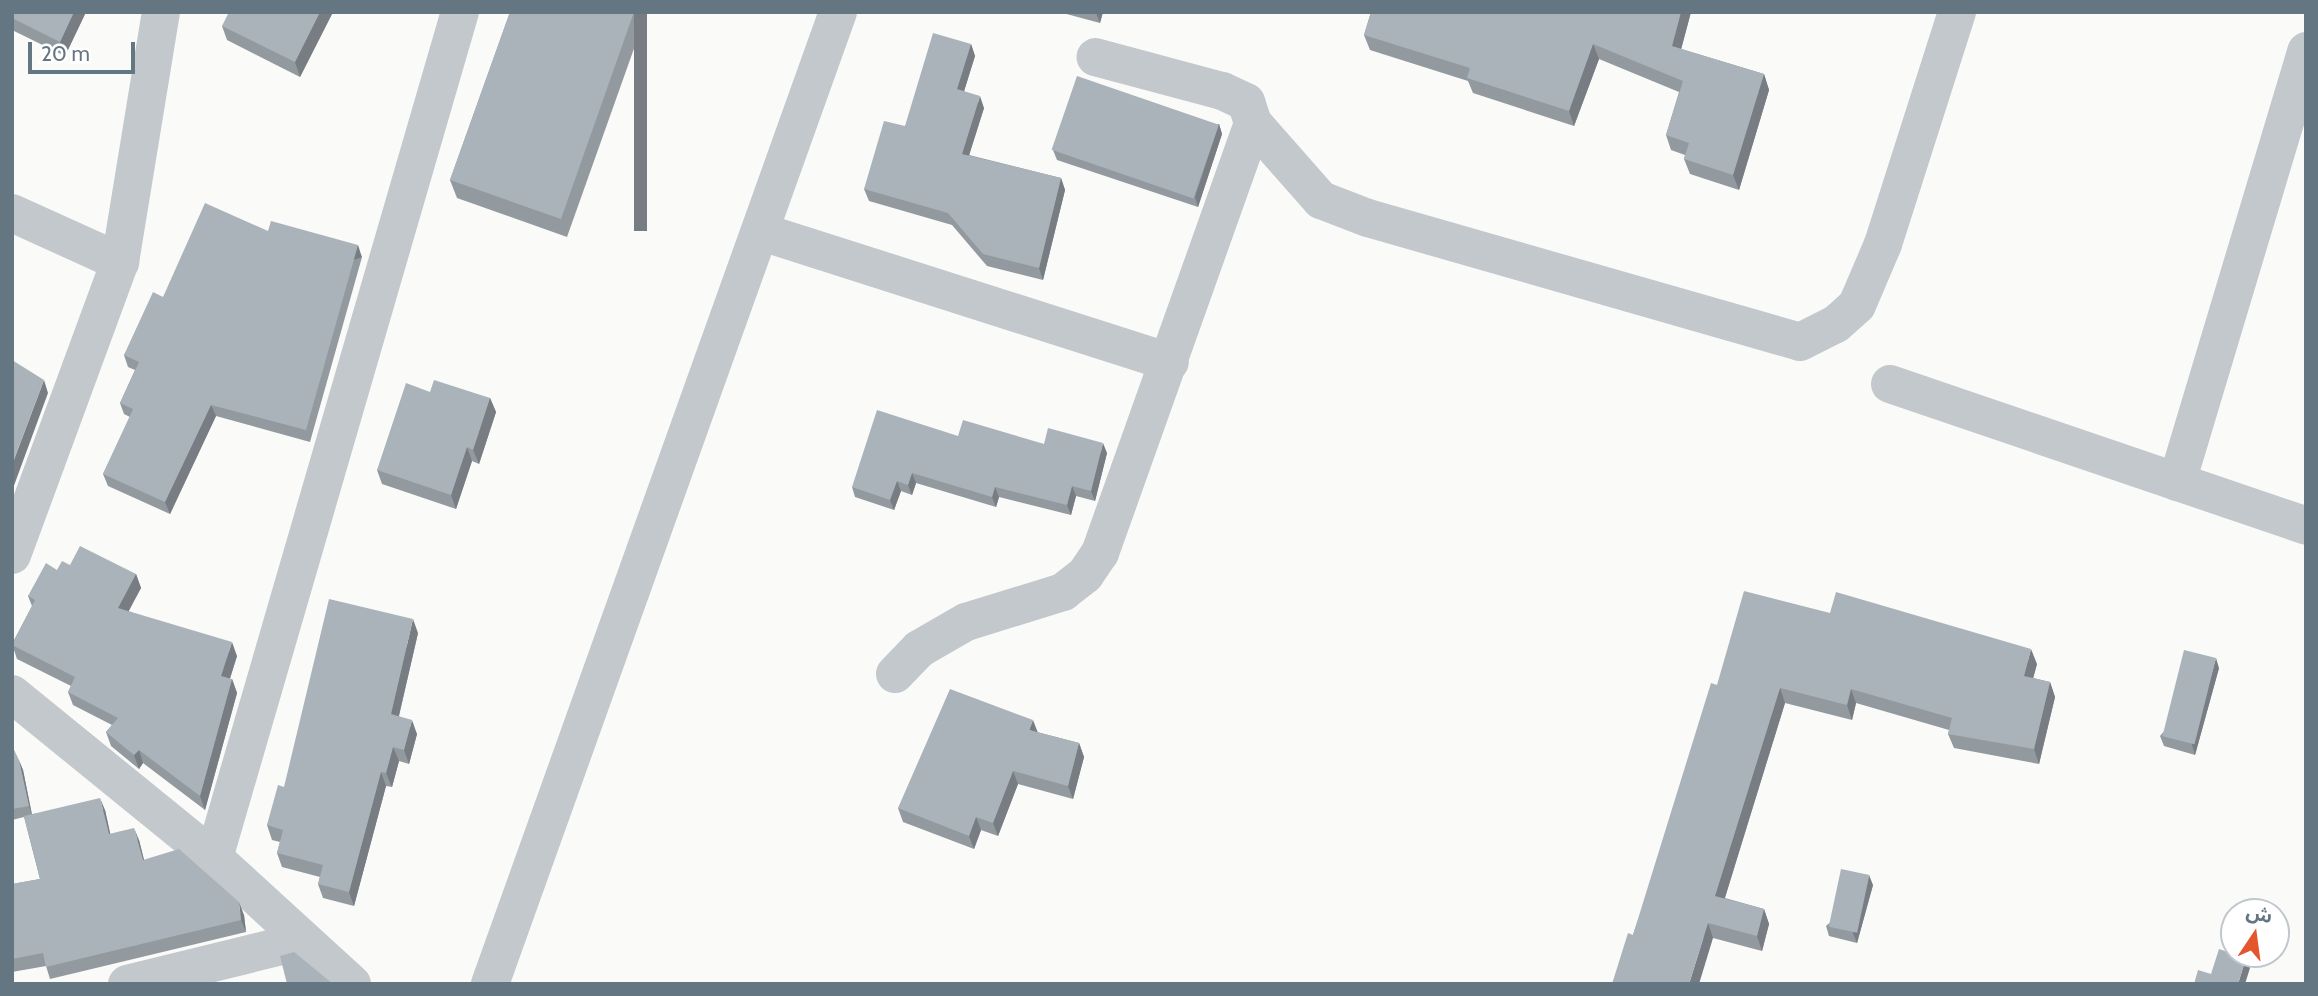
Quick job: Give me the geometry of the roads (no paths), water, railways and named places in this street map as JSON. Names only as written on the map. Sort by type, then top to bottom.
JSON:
[{"type":"street","points":[[12,555],[120,262],[161,12]]},
{"type":"street","points":[[215,858],[460,12]]},
{"type":"street","points":[[489,984],[762,232],[838,12]]},
{"type":"street","points":[[1095,57],[1222,90],[1246,102],[1252,123],[1321,200],[1368,218],[1800,342],[1836,324],[1857,305],[1882,244],[1957,12]]},
{"type":"street","points":[[2177,482],[2306,51]]},
{"type":"street","points":[[895,674],[919,649],[966,622],[1063,592],[1085,575],[1100,553],[1170,362],[1252,123]]},
{"type":"street","points":[[12,213],[120,262]]},
{"type":"street","points":[[762,232],[1170,362]]},
{"type":"street","points":[[1890,384],[2306,526]]},
{"type":"street","points":[[12,694],[215,858],[352,984]]},
{"type":"street","points":[[127,984],[303,941]]}]
